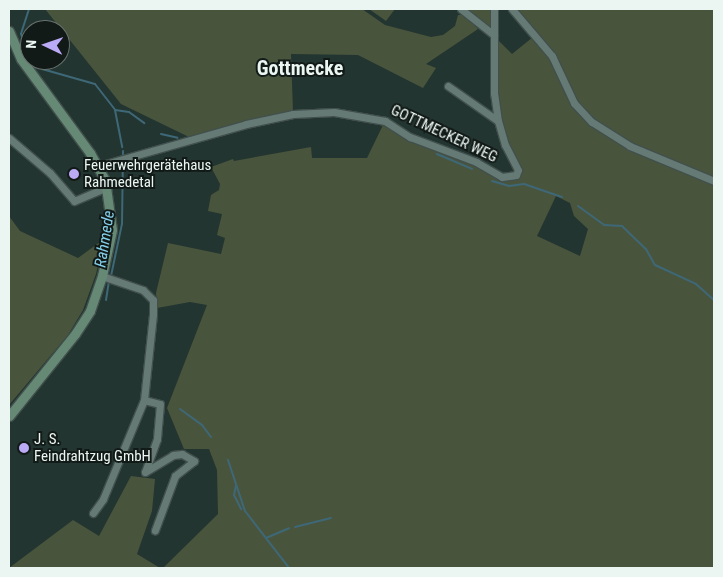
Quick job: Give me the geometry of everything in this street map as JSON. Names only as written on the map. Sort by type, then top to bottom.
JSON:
[{"type":"main road","points":[[9,31],[21,59],[98,166],[107,187],[112,230],[108,278],[90,311],[75,334],[9,416]]},
{"type":"street","points":[[461,9],[494,35]]},
{"type":"street","name":"GOTTMECKER WEG","points":[[98,166],[246,124],[293,114],[334,112],[385,121],[410,137],[476,162],[502,177],[513,176],[518,170],[504,145],[498,121],[492,75],[494,9]]},
{"type":"street","points":[[512,9],[552,56],[574,103],[592,122],[630,146],[714,181]]},
{"type":"street","points":[[448,86],[498,121]]},
{"type":"street","points":[[9,138],[50,173],[74,201],[107,187]]},
{"type":"street","points":[[93,513],[103,499],[144,400],[152,334],[153,300],[143,290],[108,278]]},
{"type":"street","points":[[144,400],[160,404],[157,439],[145,472],[173,455],[182,454],[194,461],[175,476],[155,530]]},
{"type":"green space","points":[[45,9],[362,9],[385,25],[431,37],[443,35],[455,26],[458,15],[464,15],[478,29],[426,64],[436,68],[423,88],[358,55],[291,54],[293,112],[189,137],[121,104],[70,40],[70,20],[54,20]]},
{"type":"green space","points":[[369,9],[395,9],[386,21]]},
{"type":"green space","points":[[464,9],[491,9],[491,26],[489,27]]},
{"type":"green space","points":[[516,9],[714,9],[714,568],[163,568],[218,514],[217,470],[209,449],[184,449],[167,408],[207,305],[190,302],[157,308],[156,293],[168,243],[221,254],[225,238],[217,235],[222,214],[208,211],[211,195],[219,190],[220,184],[211,167],[233,159],[234,161],[311,147],[312,158],[367,158],[384,123],[505,180],[517,178],[502,126],[495,82],[497,39],[512,54],[538,33]],"holes":[[[556,196],[570,203],[574,216],[588,229],[580,256],[537,236]]]},
{"type":"green space","points":[[9,216],[20,231],[78,258],[104,239],[96,274],[83,310],[68,335],[9,405]]},
{"type":"green space","points":[[131,476],[155,479],[152,511],[137,554],[160,568],[9,568],[73,520],[99,536]]},
{"type":"waterway","name":"Rahmede","points":[[25,20],[29,9]]},
{"type":"waterway","name":"Rahmede","points":[[46,70],[95,84],[115,110],[122,147]]},
{"type":"waterway","name":"Gottmecke","points":[[115,110],[129,112],[144,123]]},
{"type":"waterway","name":"Gottmecke","points":[[161,134],[178,138]]},
{"type":"waterway","name":"Rahmede","points":[[111,276],[122,224],[123,151]]},
{"type":"waterway","name":"Gottmecke","points":[[437,154],[472,169]]},
{"type":"waterway","name":"Gottmecke","points":[[492,181],[509,186],[524,184],[562,197]]},
{"type":"waterway","name":"Gottmecke","points":[[578,206],[604,225],[622,226],[646,249],[655,265],[696,284],[714,300]]},
{"type":"waterway","name":"Rahmede","points":[[106,300],[109,281]]},
{"type":"waterway","points":[[180,409],[202,425],[211,437]]},
{"type":"waterway","points":[[228,460],[245,511],[289,568]]},
{"type":"waterway","points":[[236,486],[234,495],[241,509]]},
{"type":"waterway","points":[[295,527],[331,518]]},
{"type":"waterway","points":[[266,538],[289,528]]},
{"type":"place","name":"Feuerwehrgerätehaus Rahmedetal","points":[[74,174]]},
{"type":"place","name":"J. S. Feindrahtzug GmbH","points":[[24,448]]},
{"type":"district","name":"Gottmecke","points":[[300,68]]}]
